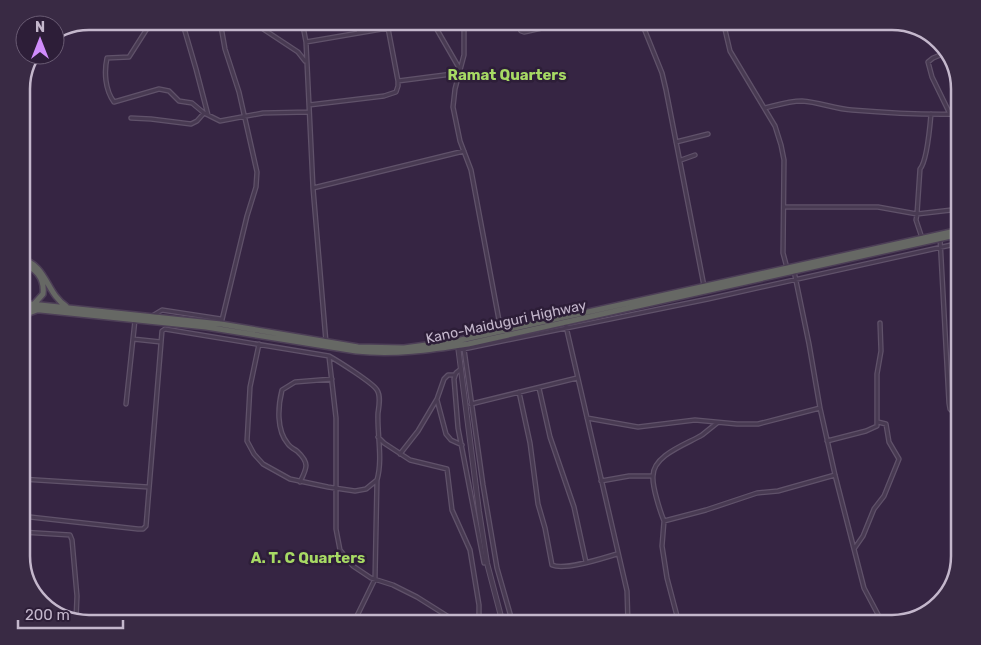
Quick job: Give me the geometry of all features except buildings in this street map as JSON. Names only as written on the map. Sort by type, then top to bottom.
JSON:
[{"type":"highway","name":"Kano-Maiduguri Highway","points":[[30,309],[221,322],[363,348],[404,348],[456,341],[951,232]]},
{"type":"highway","name":"Kano-Maiduguri Highway","points":[[30,304],[69,307],[226,329],[369,352],[420,352],[460,348],[565,322],[951,236]]},
{"type":"highway","points":[[30,261],[39,268],[55,296],[69,307]]},
{"type":"highway","points":[[30,267],[39,275],[43,282],[43,294],[34,304]]},
{"type":"highway","points":[[30,313],[40,310]]},
{"type":"street","points":[[146,30],[129,57],[107,58],[105,74],[111,98],[114,102],[164,90],[169,91],[179,101],[192,103],[206,114],[220,121],[263,113],[309,112]]},
{"type":"street","points":[[185,30],[206,102],[206,114]]},
{"type":"street","points":[[221,322],[256,187],[256,164],[245,115],[225,49],[222,30]]},
{"type":"street","points":[[265,30],[298,52],[306,61]]},
{"type":"street","points":[[304,30],[306,42],[313,188],[326,342]]},
{"type":"street","points":[[306,42],[376,30]]},
{"type":"street","points":[[309,105],[384,96],[396,92],[398,81],[388,30]]},
{"type":"street","points":[[437,30],[458,66],[460,73]]},
{"type":"street","points":[[465,30],[464,55],[453,107],[460,141],[471,170],[501,331]]},
{"type":"street","points":[[520,30],[524,32],[533,30]]},
{"type":"street","points":[[644,30],[662,73],[705,287]]},
{"type":"street","points":[[725,30],[730,51],[775,126],[781,145],[784,160],[784,253],[787,269]]},
{"type":"street","points":[[765,108],[789,102],[804,101],[832,108],[853,110],[950,114],[932,76],[928,62],[940,55]]},
{"type":"street","points":[[398,81],[460,73]]},
{"type":"street","points":[[131,118],[151,118],[191,124],[206,114]]},
{"type":"street","points":[[922,238],[916,220],[920,169],[924,164],[931,114]]},
{"type":"street","points":[[676,142],[708,134]]},
{"type":"street","points":[[313,188],[464,151]]},
{"type":"street","points":[[681,160],[695,155]]},
{"type":"street","points":[[784,207],[878,207],[917,214],[951,210]]},
{"type":"street","points":[[940,238],[942,247],[945,344],[951,410]]},
{"type":"street","points":[[460,348],[634,315],[951,245]]},
{"type":"street","points":[[794,271],[820,408],[835,475],[864,588],[878,615]]},
{"type":"street","points":[[126,404],[135,317]]},
{"type":"street","points":[[565,322],[627,591],[628,615]]},
{"type":"street","points":[[827,441],[870,430],[877,426],[877,374],[881,351],[880,323]]},
{"type":"street","points":[[30,517],[143,528],[146,526],[162,331],[166,329],[329,356],[380,394],[375,579],[358,615]]},
{"type":"street","points":[[133,338],[161,342]]},
{"type":"street","points":[[259,344],[250,386],[248,442],[263,464],[282,476],[300,482],[355,491],[366,489],[377,480]]},
{"type":"street","points":[[460,348],[487,563],[501,615]]},
{"type":"street","points":[[460,348],[471,404],[497,568],[510,615]]},
{"type":"street","points":[[329,356],[336,418],[336,529],[340,550],[353,566],[375,579],[393,584],[446,615]]},
{"type":"street","points":[[400,454],[418,431],[436,399],[444,378],[448,375],[455,375],[462,369]]},
{"type":"street","points":[[455,375],[458,428],[484,563]]},
{"type":"street","points":[[471,404],[577,378]]},
{"type":"street","points":[[300,482],[307,468],[300,454],[288,444],[280,427],[279,410],[282,390],[295,382],[332,379]]},
{"type":"street","points":[[539,388],[550,437],[574,507],[586,562]]},
{"type":"street","points":[[519,392],[530,444],[538,504],[552,565],[556,567],[566,566],[617,554]]},
{"type":"street","points":[[436,399],[446,434],[451,440],[462,445]]},
{"type":"street","points":[[587,418],[638,427],[696,420],[717,423],[758,424],[820,408]]},
{"type":"street","points":[[854,549],[863,536],[874,509],[884,496],[898,459],[890,442],[886,424],[878,422]]},
{"type":"street","points":[[677,615],[667,578],[662,546],[664,521],[653,476],[654,468],[661,459],[674,449],[702,435],[717,423]]},
{"type":"street","points":[[378,437],[410,460],[447,469],[452,510],[470,550],[480,615]]},
{"type":"street","points":[[664,521],[706,510],[757,493],[778,491],[835,475]]},
{"type":"street","points":[[601,481],[629,476],[653,476]]},
{"type":"street","points":[[30,480],[148,487]]},
{"type":"street","points":[[30,532],[70,534],[77,596],[76,613]]},
{"type":"district","name":"Ramat Quarters","points":[[507,75]]},
{"type":"district","name":"A. T. C Quarters","points":[[308,558]]}]
